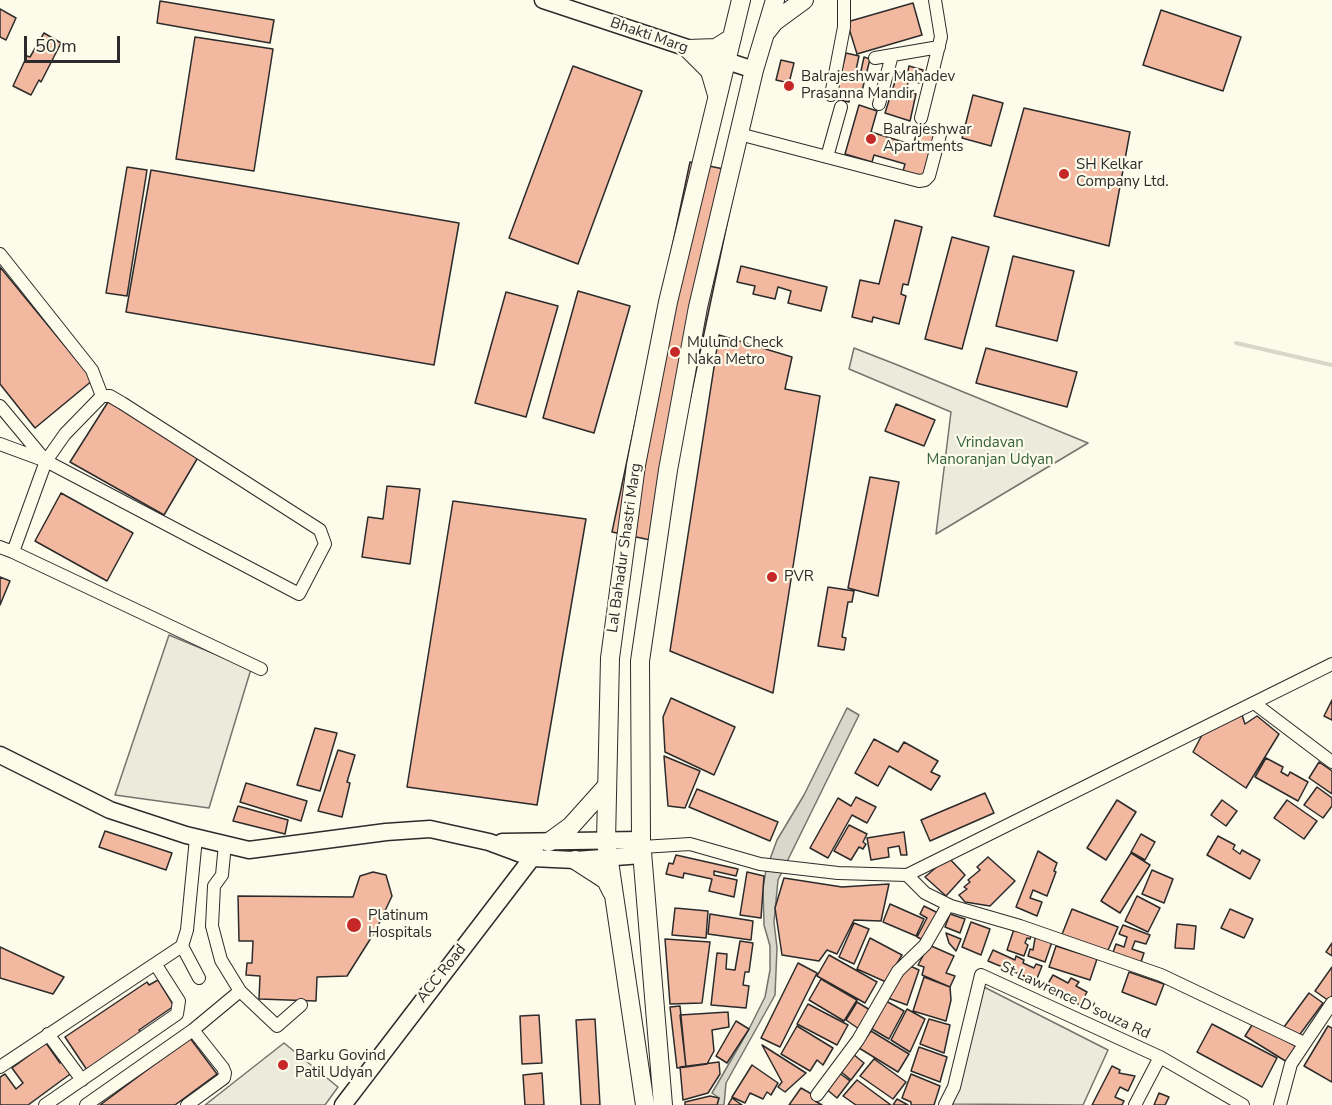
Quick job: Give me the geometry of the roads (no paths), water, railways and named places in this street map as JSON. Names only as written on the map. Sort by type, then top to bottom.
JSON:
[{"type":"main road","name":"Lal Bahadur Shastri Marg","points":[[663,1105],[649,1094],[607,850],[606,787],[610,658],[636,465],[668,302],[741,0]]},
{"type":"main road","name":"Lal Bahadur Shastri Marg","points":[[649,1094],[642,848],[640,661],[668,470],[698,307],[754,70],[775,0]]},
{"type":"main road","points":[[763,36],[774,22],[804,0]]},
{"type":"main road","points":[[687,49],[716,48],[732,38]]},
{"type":"main road","points":[[687,49],[710,71],[717,97]]},
{"type":"main road","points":[[540,847],[571,826],[606,787]]},
{"type":"main road","points":[[575,861],[606,880],[613,894]]},
{"type":"street","name":"Bhakti Marg","points":[[543,0],[754,70]]},
{"type":"street","points":[[831,95],[844,27],[844,0]]},
{"type":"street","points":[[921,118],[941,37],[935,0]]},
{"type":"street","points":[[875,58],[939,47]]},
{"type":"street","points":[[879,104],[892,55]]},
{"type":"street","points":[[828,157],[841,107]]},
{"type":"street","points":[[739,134],[919,181],[925,180],[941,131]]},
{"type":"street","points":[[0,254],[92,370],[102,396]]},
{"type":"street","points":[[0,444],[46,460],[299,594],[325,544],[320,530],[122,403],[110,396],[102,396],[66,434],[46,460],[13,552]]},
{"type":"street","points":[[0,406],[46,460]]},
{"type":"street","points":[[0,547],[261,669]]},
{"type":"street","points":[[0,755],[111,810],[196,838],[249,849],[386,832],[430,829],[489,842],[540,847],[607,850],[690,844],[760,864],[838,873],[907,875],[1332,664]]},
{"type":"street","points":[[1254,703],[1332,762]]},
{"type":"street","points":[[0,1067],[182,946],[187,930],[196,838]]},
{"type":"street","points":[[225,844],[222,875],[214,886],[212,926],[221,960],[240,991],[277,1026],[302,1005]]},
{"type":"street","points":[[540,847],[575,861],[607,850]]},
{"type":"street","name":"ACC Road","points":[[343,1105],[540,847]]},
{"type":"street","points":[[907,875],[925,893],[948,905],[984,918],[1020,926],[1161,975],[1304,1043]]},
{"type":"street","points":[[817,1095],[858,1040],[898,971],[924,945],[948,905]]},
{"type":"street","points":[[182,946],[199,978]]},
{"type":"street","points":[[45,1105],[177,1014],[179,1001],[156,965]]},
{"type":"street","name":"St Lawrence D'souza Rd","points":[[945,1105],[954,1087],[981,975],[1160,1056],[1243,1105]]},
{"type":"street","points":[[86,1105],[193,1030],[240,991]]},
{"type":"street","points":[[1280,1105],[1291,1064],[1330,1008]]},
{"type":"street","points":[[187,1105],[224,1078],[225,1073],[193,1030]]},
{"type":"street","points":[[48,1034],[82,1080]]},
{"type":"street","points":[[1135,1105],[1160,1056]]},
{"type":"waterway","points":[[1236,343],[1332,365]]},
{"type":"place","name":"Balrajeshwar Mahadev Prasanna Mandir","points":[[789,86]]},
{"type":"place","name":"Balrajeshwar Apartments","points":[[871,139]]},
{"type":"place","name":"SH Kelkar Company Ltd.","points":[[1064,174]]},
{"type":"place","name":"Mulund Check Naka Metro","points":[[675,352]]},
{"type":"place","name":"PVR","points":[[772,577]]},
{"type":"place","name":"Platinum Hospitals","points":[[354,925]]},
{"type":"place","name":"Barku Govind Patil Udyan","points":[[283,1065]]},
{"type":"park label","name":"Vrindavan Manoranjan Udyan","points":[[990,452]]}]
